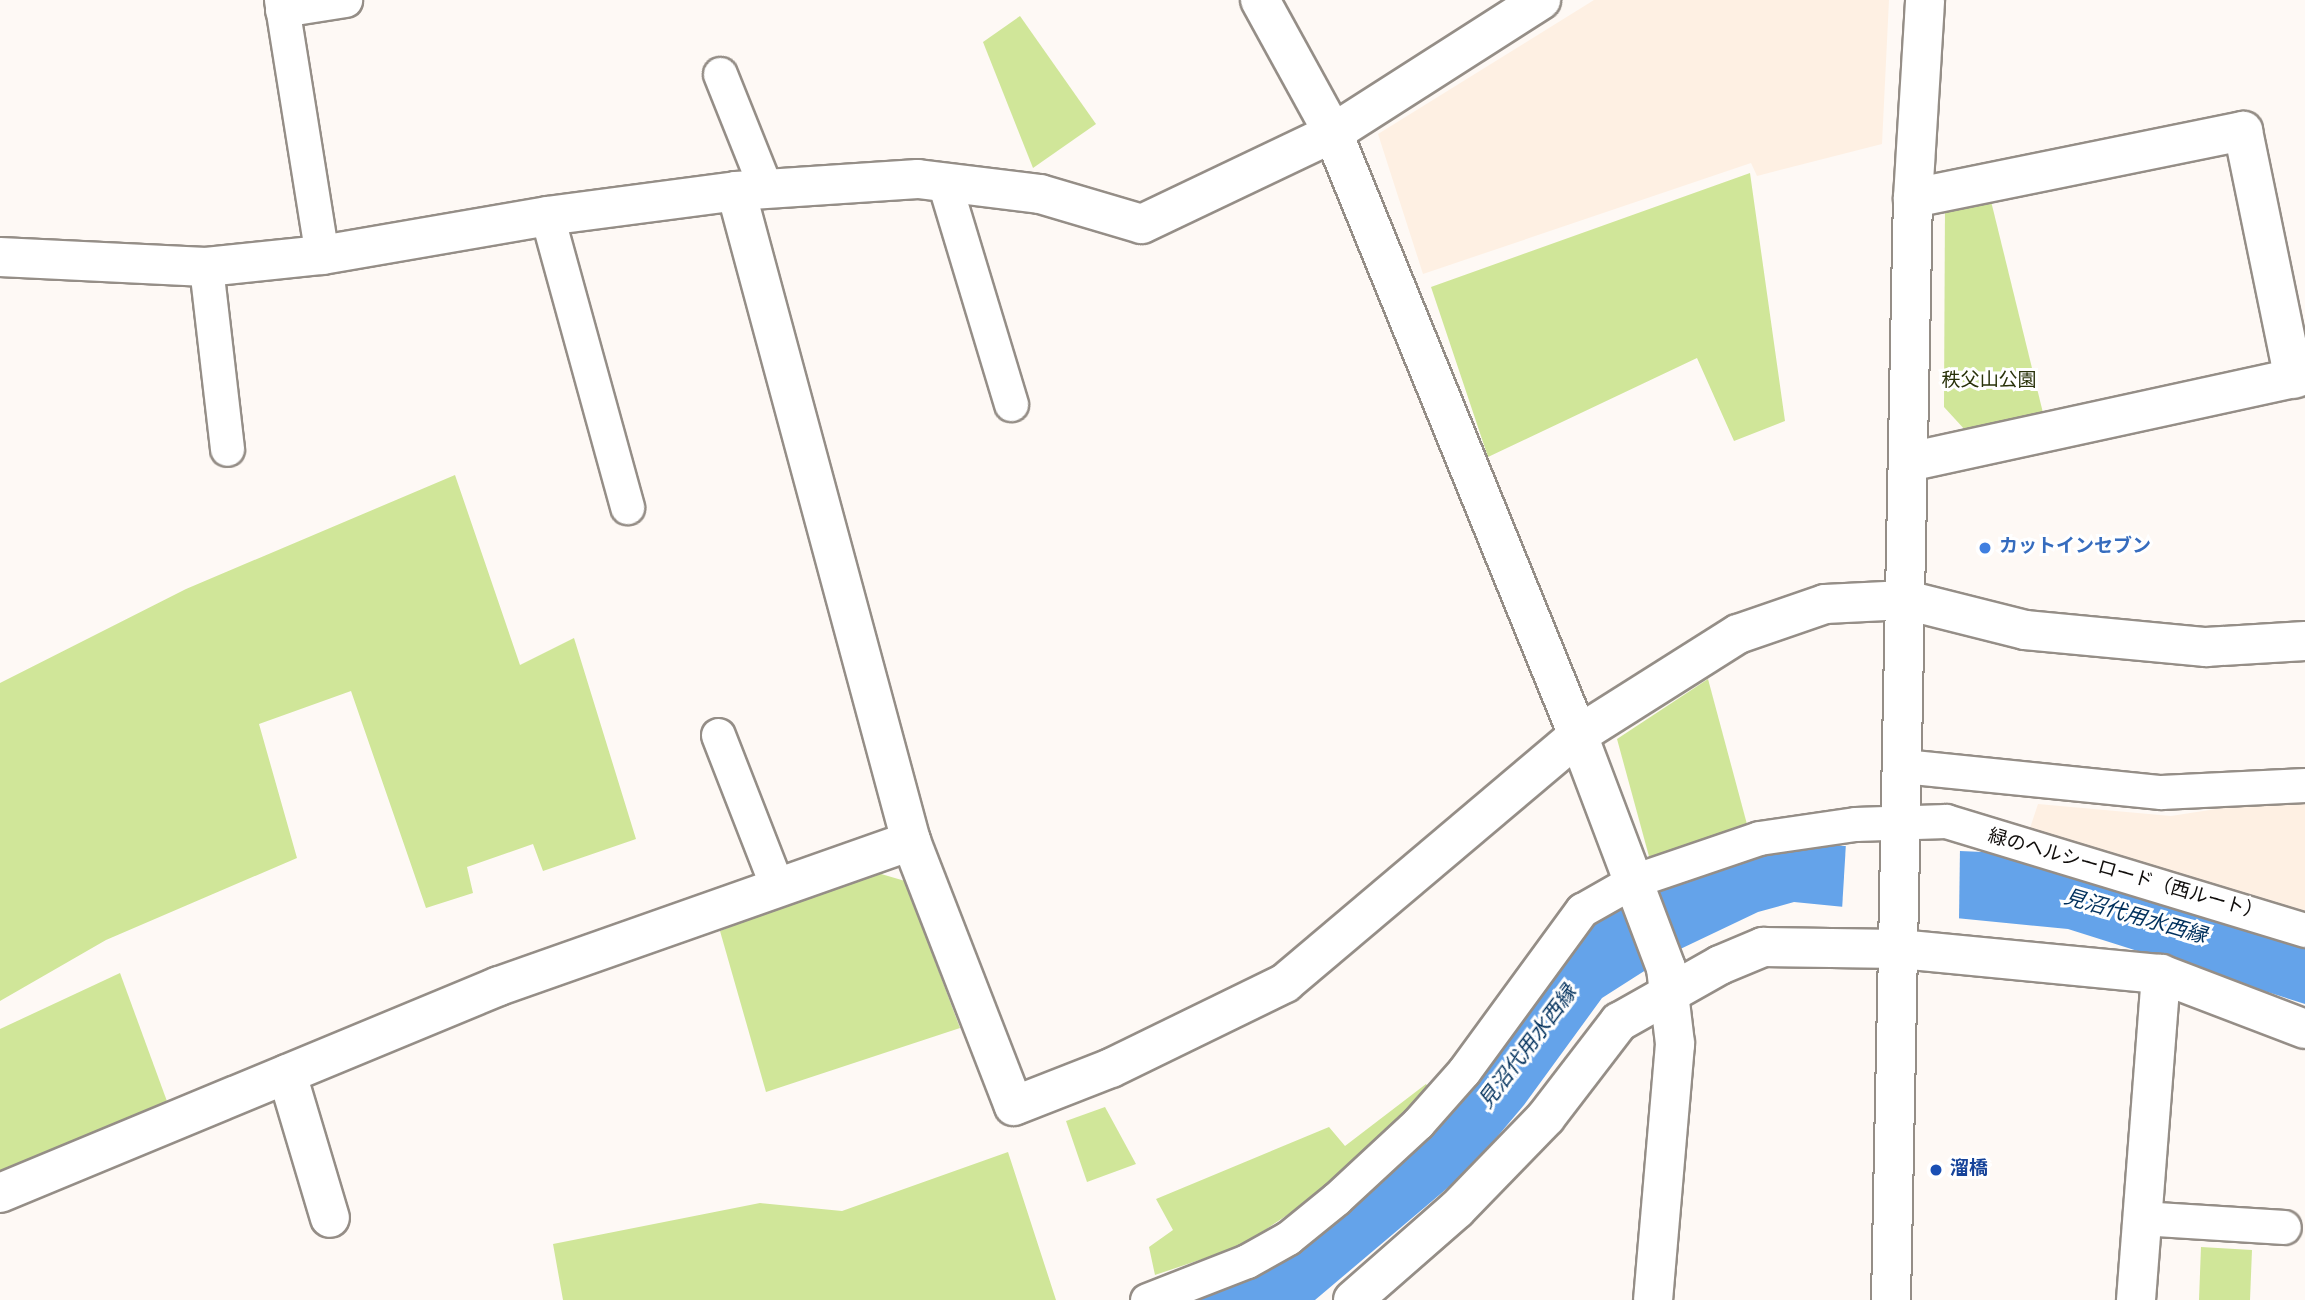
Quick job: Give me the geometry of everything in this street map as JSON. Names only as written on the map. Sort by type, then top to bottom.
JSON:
[{"type":"street","points":[[1260,0],[1333,133],[1578,735],[1668,982],[1675,1044],[1653,1300]]},
{"type":"street","points":[[0,257],[206,267],[322,255],[547,216],[751,190],[918,179],[1040,194],[1142,224],[1333,133],[1541,0]]},
{"type":"street","points":[[1891,1300],[1913,198],[1925,0]]},
{"type":"street","points":[[1909,462],[2300,377],[2243,131],[1913,198]]},
{"type":"street","points":[[751,190],[911,841],[1014,1106],[1111,1068],[1285,983],[1578,735],[1738,634],[1825,604],[1906,600],[2025,630],[2206,647],[2305,641]]},
{"type":"street","points":[[0,1194],[499,986],[911,841]]},
{"type":"street","points":[[1353,1300],[1457,1209],[1537,1126],[1619,1022],[1668,982],[1763,947],[1899,936],[2161,974],[2305,1029]]},
{"type":"street","points":[[2136,1300],[2161,974]]},
{"type":"street","points":[[287,1074],[330,1218]]},
{"type":"lane","points":[[322,255],[281,5],[345,0]]},
{"type":"lane","points":[[720,74],[751,190]]},
{"type":"lane","points":[[944,182],[1011,404]]},
{"type":"lane","points":[[547,216],[627,507]]},
{"type":"lane","points":[[206,267],[227,449]]},
{"type":"lane","points":[[718,735],[777,886]]},
{"type":"lane","points":[[1903,766],[2161,792],[2305,785]]},
{"type":"lane","name":"緑のヘルシーロード（西ルート）","points":[[1902,831],[1946,821],[2305,930]]},
{"type":"lane","points":[[1147,1300],[1247,1261],[1288,1238],[1336,1199],[1418,1123],[1464,1071],[1582,910],[1630,883],[1759,838],[1856,824],[1902,831]]},
{"type":"lane","points":[[2141,1218],[2284,1227]]},
{"type":"shaded area","points":[[1594,0],[1889,0],[1882,144],[1757,176],[1751,163],[1423,274],[1378,134]]},
{"type":"shaded area","points":[[2286,798],[2305,803],[2305,911],[2030,828],[2038,804],[2171,816]]},
{"type":"green space","points":[[1020,16],[1096,124],[1033,168],[983,42]]},
{"type":"green space","points":[[1750,173],[1785,421],[1734,441],[1697,358],[1488,457],[1431,287]]},
{"type":"green space","name":"秩父山公園","points":[[1990,197],[2044,417],[1966,431],[1944,407],[1945,205]]},
{"type":"green space","points":[[455,475],[520,665],[574,638],[636,839],[543,871],[533,844],[467,867],[473,893],[426,908],[351,691],[259,724],[297,858],[106,940],[0,1001],[0,683],[186,589]]},
{"type":"green space","points":[[1708,679],[1748,828],[1650,860],[1617,739]]},
{"type":"green space","points":[[871,871],[905,881],[960,1028],[766,1092],[720,931]]},
{"type":"green space","points":[[120,973],[168,1104],[0,1172],[0,1029]]},
{"type":"green space","points":[[1426,1084],[1435,1096],[1353,1171],[1241,1246],[1155,1275],[1149,1247],[1173,1230],[1156,1199],[1329,1127],[1345,1146]]},
{"type":"green space","points":[[1105,1107],[1136,1164],[1087,1182],[1066,1121]]},
{"type":"green space","points":[[1008,1152],[1056,1300],[563,1300],[553,1244],[760,1203],[842,1211]]},
{"type":"green space","points":[[2201,1247],[2252,1250],[2250,1300],[2199,1300]]},
{"type":"water","name":"見沼代用水西縁","points":[[1798,844],[1983,852],[2065,865],[2305,942],[2305,1004],[2068,929],[1794,902],[1758,912],[1674,952],[1602,998],[1524,1105],[1470,1169],[1315,1300],[1165,1300],[1276,1250],[1579,930],[1611,908],[1712,868]]},
{"type":"pier","points":[[1846,843],[1960,847],[1959,920],[1842,910]]},
{"type":"place","name":"カットインセブン","points":[[1985,548]]},
{"type":"place","name":"溜橋","points":[[1936,1170]]}]
